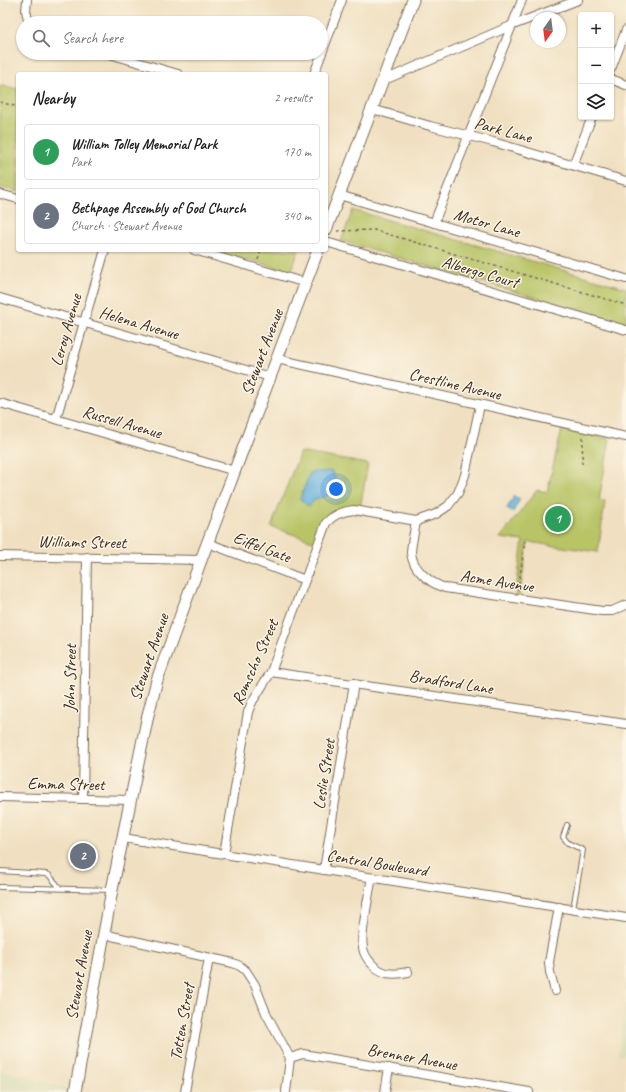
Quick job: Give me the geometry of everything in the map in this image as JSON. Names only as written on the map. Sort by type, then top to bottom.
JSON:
[{"type":"main road","points":[[330,231],[339,195],[413,0]]},
{"type":"main road","name":"Stewart Avenue","points":[[76,1092],[103,934],[148,714],[157,680],[317,252]]},
{"type":"street","points":[[27,0],[27,16]]},
{"type":"street","points":[[328,37],[342,0]]},
{"type":"street","points":[[434,223],[522,0]]},
{"type":"street","points":[[382,81],[578,0]]},
{"type":"street","points":[[614,61],[626,30]]},
{"type":"street","points":[[130,60],[171,72]]},
{"type":"street","points":[[315,72],[319,60]]},
{"type":"street","points":[[614,80],[626,85]]},
{"type":"street","name":"Park Lane","points":[[372,109],[493,142],[626,181]]},
{"type":"street","points":[[573,165],[591,120]]},
{"type":"street","points":[[0,194],[16,198]]},
{"type":"street","name":"Motor Lane","points":[[339,195],[626,279]]},
{"type":"street","name":"Albergo Court","points":[[328,243],[626,330]]},
{"type":"street","name":"Leroy Avenue","points":[[56,419],[104,252]]},
{"type":"street","points":[[201,252],[306,283]]},
{"type":"street","name":"Helena Avenue","points":[[0,298],[270,377]]},
{"type":"street","name":"Crestline Avenue","points":[[277,359],[626,438]]},
{"type":"street","name":"Russell Avenue","points":[[0,403],[235,471]]},
{"type":"street","points":[[416,521],[436,514],[448,506],[458,493],[464,475],[480,405]]},
{"type":"street","name":"Romscho Street","points":[[224,854],[248,712],[252,702],[271,672],[326,523],[337,514],[354,510],[416,521]]},
{"type":"street","name":"Acme Avenue","points":[[416,521],[411,553],[416,565],[424,576],[437,586],[602,612],[612,611],[626,605]]},
{"type":"street","name":"Eiffel Gate","points":[[208,543],[305,580]]},
{"type":"street","name":"Williams Street","points":[[0,556],[201,560]]},
{"type":"street","name":"John Street","points":[[83,799],[87,557]]},
{"type":"street","name":"Bradford Lane","points":[[271,672],[626,724]]},
{"type":"street","name":"Leslie Street","points":[[324,870],[354,683]]},
{"type":"street","name":"Emma Street","points":[[0,797],[130,800]]},
{"type":"street","name":"Central Boulevard","points":[[123,838],[626,918]]},
{"type":"street","points":[[372,878],[362,938],[363,950],[375,968],[383,972],[389,974],[408,972]]},
{"type":"street","points":[[555,991],[549,962],[559,908]]},
{"type":"street","points":[[103,934],[233,963],[246,971],[255,985],[266,1012],[290,1058],[286,1092]]},
{"type":"street","name":"Totten Street","points":[[185,1092],[209,958]]},
{"type":"street","name":"Brenner Avenue","points":[[290,1058],[302,1054],[530,1092]]},
{"type":"street","points":[[385,1092],[389,1068]]},
{"type":"lane","points":[[567,825],[563,837],[568,843],[583,850],[573,910]]},
{"type":"lane","points":[[0,871],[43,873],[49,875],[60,888]]},
{"type":"lane","points":[[0,887],[112,890]]},
{"type":"path","points":[[0,102],[16,106]]},
{"type":"path","points":[[330,231],[374,230],[626,305]]},
{"type":"path","points":[[255,268],[260,252]]},
{"type":"path","points":[[582,464],[583,437]]},
{"type":"path","points":[[518,591],[525,540]]},
{"type":"shaded area","points":[[626,1002],[626,1056],[618,1055]]},
{"type":"shaded area","points":[[0,1070],[76,1091],[0,1092]]},
{"type":"green space","points":[[0,85],[16,89],[16,191],[0,187]]},
{"type":"green space","points":[[353,210],[626,288],[626,324],[341,241]]},
{"type":"green space","points":[[212,252],[298,252],[291,272],[247,259],[246,262]]},
{"type":"green space","points":[[562,429],[610,439],[599,500],[605,501],[598,552],[528,542],[519,597],[515,597],[523,541],[500,538],[537,490],[547,492]]},
{"type":"green space","points":[[300,452],[368,464],[360,509],[347,507],[330,514],[316,542],[271,527]]},
{"type":"water","points":[[332,471],[338,486],[326,496],[315,499],[309,507],[300,499],[310,472]]},
{"type":"water","points":[[514,496],[520,499],[513,512],[507,508]]},
{"type":"place","name":"William Tolley Memorial Park","points":[[558,519]]},
{"type":"place","name":"Bethpage Assembly of God Church","points":[[83,856]]}]
